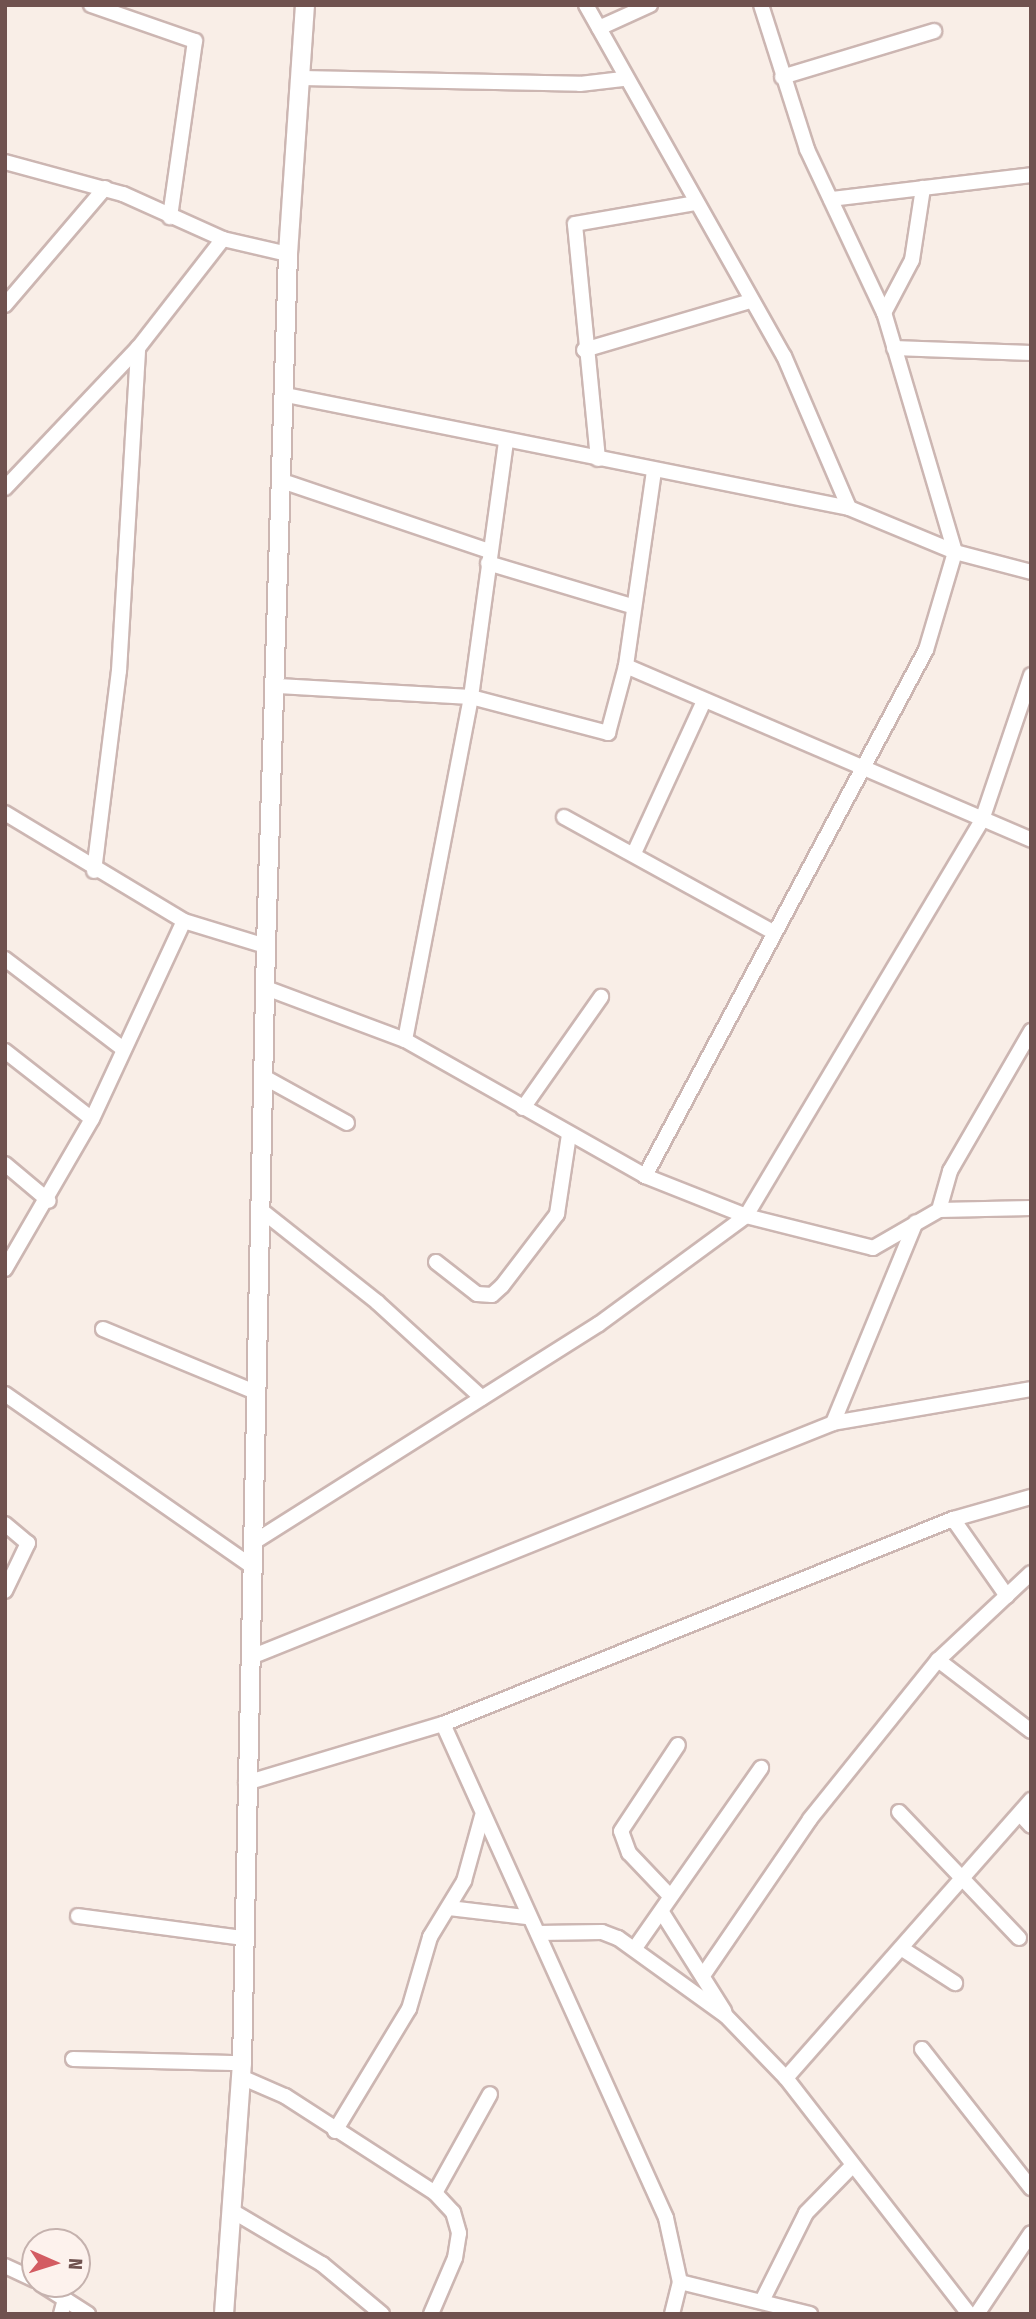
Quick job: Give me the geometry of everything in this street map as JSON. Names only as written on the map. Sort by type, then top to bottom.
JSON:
[{"type":"street","points":[[91,5],[195,41],[170,217]]},
{"type":"street","points":[[224,2314],[234,2213],[241,2070],[251,1657],[248,1564],[254,1542],[266,946],[278,686],[288,254],[305,5]]},
{"type":"street","points":[[586,5],[623,79],[784,356],[849,508]]},
{"type":"street","points":[[599,28],[650,5]]},
{"type":"street","points":[[645,1176],[771,931],[926,650],[955,552],[884,313],[831,200],[782,77],[761,5]]},
{"type":"street","points":[[782,77],[934,32]]},
{"type":"street","points":[[302,78],[580,84],[623,79]]},
{"type":"street","points":[[5,162],[105,188],[223,239],[288,254]]},
{"type":"street","points":[[831,200],[1031,175]]},
{"type":"street","points":[[5,305],[105,188]]},
{"type":"street","points":[[884,313],[912,260],[923,188]]},
{"type":"street","points":[[598,459],[584,350],[575,224],[695,203]]},
{"type":"street","points":[[5,488],[138,348],[223,239]]},
{"type":"street","points":[[584,350],[751,301]]},
{"type":"street","points":[[94,871],[119,670],[138,348]]},
{"type":"street","points":[[894,348],[1031,353]]},
{"type":"street","points":[[286,395],[849,508],[955,552],[1031,572]]},
{"type":"street","points":[[405,1040],[471,696],[506,440]]},
{"type":"street","points":[[278,686],[471,696],[608,733],[626,666],[631,606],[654,471]]},
{"type":"street","points":[[282,481],[631,606]]},
{"type":"street","points":[[626,666],[858,771],[1031,840]]},
{"type":"street","points":[[254,1542],[599,1324],[746,1216],[982,820],[1031,675]]},
{"type":"street","points":[[635,851],[704,701]]},
{"type":"street","points":[[5,813],[94,871],[184,922],[266,946]]},
{"type":"street","points":[[564,817],[635,851],[771,931]]},
{"type":"street","points":[[5,1269],[49,1201],[92,1119],[184,922]]},
{"type":"street","points":[[5,959],[123,1049]]},
{"type":"street","points":[[266,988],[405,1040],[645,1176],[746,1216],[873,1248],[939,1210],[1031,1208]]},
{"type":"street","points":[[523,1108],[601,996]]},
{"type":"street","points":[[939,1210],[950,1171],[1031,1031]]},
{"type":"street","points":[[5,1051],[92,1119]]},
{"type":"street","points":[[262,1076],[347,1123]]},
{"type":"street","points":[[436,1262],[477,1294],[502,1286],[557,1214],[569,1135]]},
{"type":"street","points":[[5,1164],[49,1201]]},
{"type":"street","points":[[261,1210],[377,1302],[482,1398]]},
{"type":"street","points":[[833,1423],[916,1222]]},
{"type":"street","points":[[103,1329],[255,1392]]},
{"type":"street","points":[[251,1657],[833,1423],[1031,1389]]},
{"type":"street","points":[[5,1394],[248,1564]]},
{"type":"street","points":[[246,1783],[443,1724],[953,1519],[1031,1497]]},
{"type":"street","points":[[953,1519],[1007,1595]]},
{"type":"street","points":[[5,1524],[28,1543],[5,1591]]},
{"type":"street","points":[[704,1974],[810,1819],[938,1660],[1031,1573]]},
{"type":"street","points":[[938,1660],[1031,1731]]},
{"type":"street","points":[[443,1724],[526,1917],[538,1933],[666,2218],[680,2282],[672,2314]]},
{"type":"street","points":[[670,1896],[629,1853],[621,1831],[678,1745]]},
{"type":"street","points":[[635,1948],[663,1914],[670,1896],[761,1769]]},
{"type":"street","points":[[786,2078],[904,1950],[1031,1800]]},
{"type":"street","points":[[899,1812],[1019,1938]]},
{"type":"street","points":[[1020,1814],[1031,1826]]},
{"type":"street","points":[[335,2131],[409,2009],[430,1937],[449,1908],[482,1816]]},
{"type":"street","points":[[449,1908],[526,1917]]},
{"type":"street","points":[[663,1914],[704,1974],[726,2016]]},
{"type":"street","points":[[78,1916],[243,1938]]},
{"type":"street","points":[[538,1933],[602,1932],[635,1948],[726,2016],[786,2078],[850,2168],[978,2313],[1031,2233]]},
{"type":"street","points":[[904,1950],[954,1983]]},
{"type":"street","points":[[922,2049],[1031,2188]]},
{"type":"street","points":[[73,2059],[241,2070],[435,2193],[453,2212],[459,2233],[431,2314]]},
{"type":"street","points":[[435,2193],[490,2094]]},
{"type":"street","points":[[762,2301],[806,2213],[850,2168]]},
{"type":"street","points":[[234,2213],[322,2264],[382,2314]]},
{"type":"street","points":[[5,2266],[21,2273]]},
{"type":"street","points":[[680,2282],[810,2314]]},
{"type":"street","points":[[61,2314],[65,2299],[88,2314]]}]
